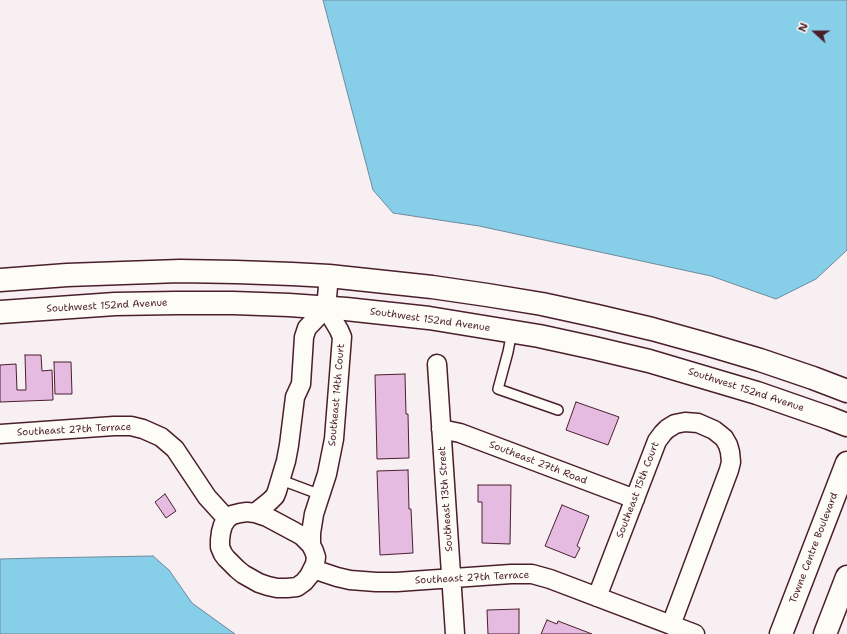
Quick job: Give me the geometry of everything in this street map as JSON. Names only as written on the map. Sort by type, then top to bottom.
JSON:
[{"type":"street","points":[[0,280],[68,275],[166,272],[264,272],[382,281],[473,293],[542,304],[590,314],[652,329],[733,352],[813,378],[847,391]]},
{"type":"street","points":[[255,513],[275,496],[281,480],[290,440],[295,397],[301,384],[304,337],[307,328],[326,308],[329,276]]},
{"type":"street","name":"Southwest 152nd Avenue","points":[[0,312],[168,303],[254,304],[326,308],[464,323],[601,349],[676,368],[757,393],[847,425]]},
{"type":"street","name":"Southeast 14th Court","points":[[311,545],[314,514],[330,462],[334,439],[342,337],[326,308]]},
{"type":"street","name":"Southeast 13th Street","points":[[437,364],[455,634]]},
{"type":"street","name":"Southeast 15th Court","points":[[597,597],[657,441],[667,429],[681,422],[694,422],[714,430],[724,438],[728,445],[731,462],[730,470],[671,625]]},
{"type":"street","name":"Southeast 27th Terrace","points":[[0,434],[114,426],[131,426],[144,429],[161,437],[175,449],[207,497],[227,519]]},
{"type":"street","name":"Southeast 27th Road","points":[[441,429],[460,433],[634,499]]},
{"type":"street","name":"Towne Centre Boulevard","points":[[781,634],[847,463]]},
{"type":"street","points":[[240,513],[255,513],[267,517],[302,536],[311,545],[316,557],[315,564],[309,576],[297,587],[277,588],[251,579],[237,569],[226,558],[221,550],[221,532],[227,519],[232,515],[240,513]]},
{"type":"street","name":"Southeast 27th Terrace","points":[[313,569],[337,577],[363,581],[397,582],[511,574],[532,574],[550,579],[695,634]]},
{"type":"street","points":[[825,634],[847,577]]},
{"type":"lane","points":[[512,331],[498,389],[558,410]]},
{"type":"lane","points":[[281,480],[321,495]]},
{"type":"water","points":[[323,0],[847,0],[847,250],[816,279],[776,299],[711,276],[479,226],[393,213],[373,190]]},
{"type":"water","points":[[153,556],[169,570],[192,603],[235,634],[0,634],[0,559]]},
{"type":"building","points":[[25,355],[41,355],[42,371],[52,370],[53,400],[0,402],[0,365],[16,364],[17,390],[26,390]]},
{"type":"building","points":[[54,362],[71,362],[72,394],[55,394]]},
{"type":"building","points":[[405,374],[409,458],[377,459],[375,375]]},
{"type":"building","points":[[576,402],[619,417],[608,445],[566,430]]},
{"type":"building","points":[[408,470],[409,509],[411,509],[413,553],[380,555],[377,471]]},
{"type":"building","points":[[478,485],[511,485],[510,544],[482,543],[482,502],[478,502]]},
{"type":"building","points":[[165,494],[176,511],[166,518],[155,502]]},
{"type":"building","points":[[562,505],[589,516],[577,546],[580,548],[575,558],[545,546]]},
{"type":"building","points":[[519,609],[519,634],[488,634],[487,610]]},
{"type":"building","points":[[547,620],[557,624],[558,621],[592,634],[541,634]]}]
